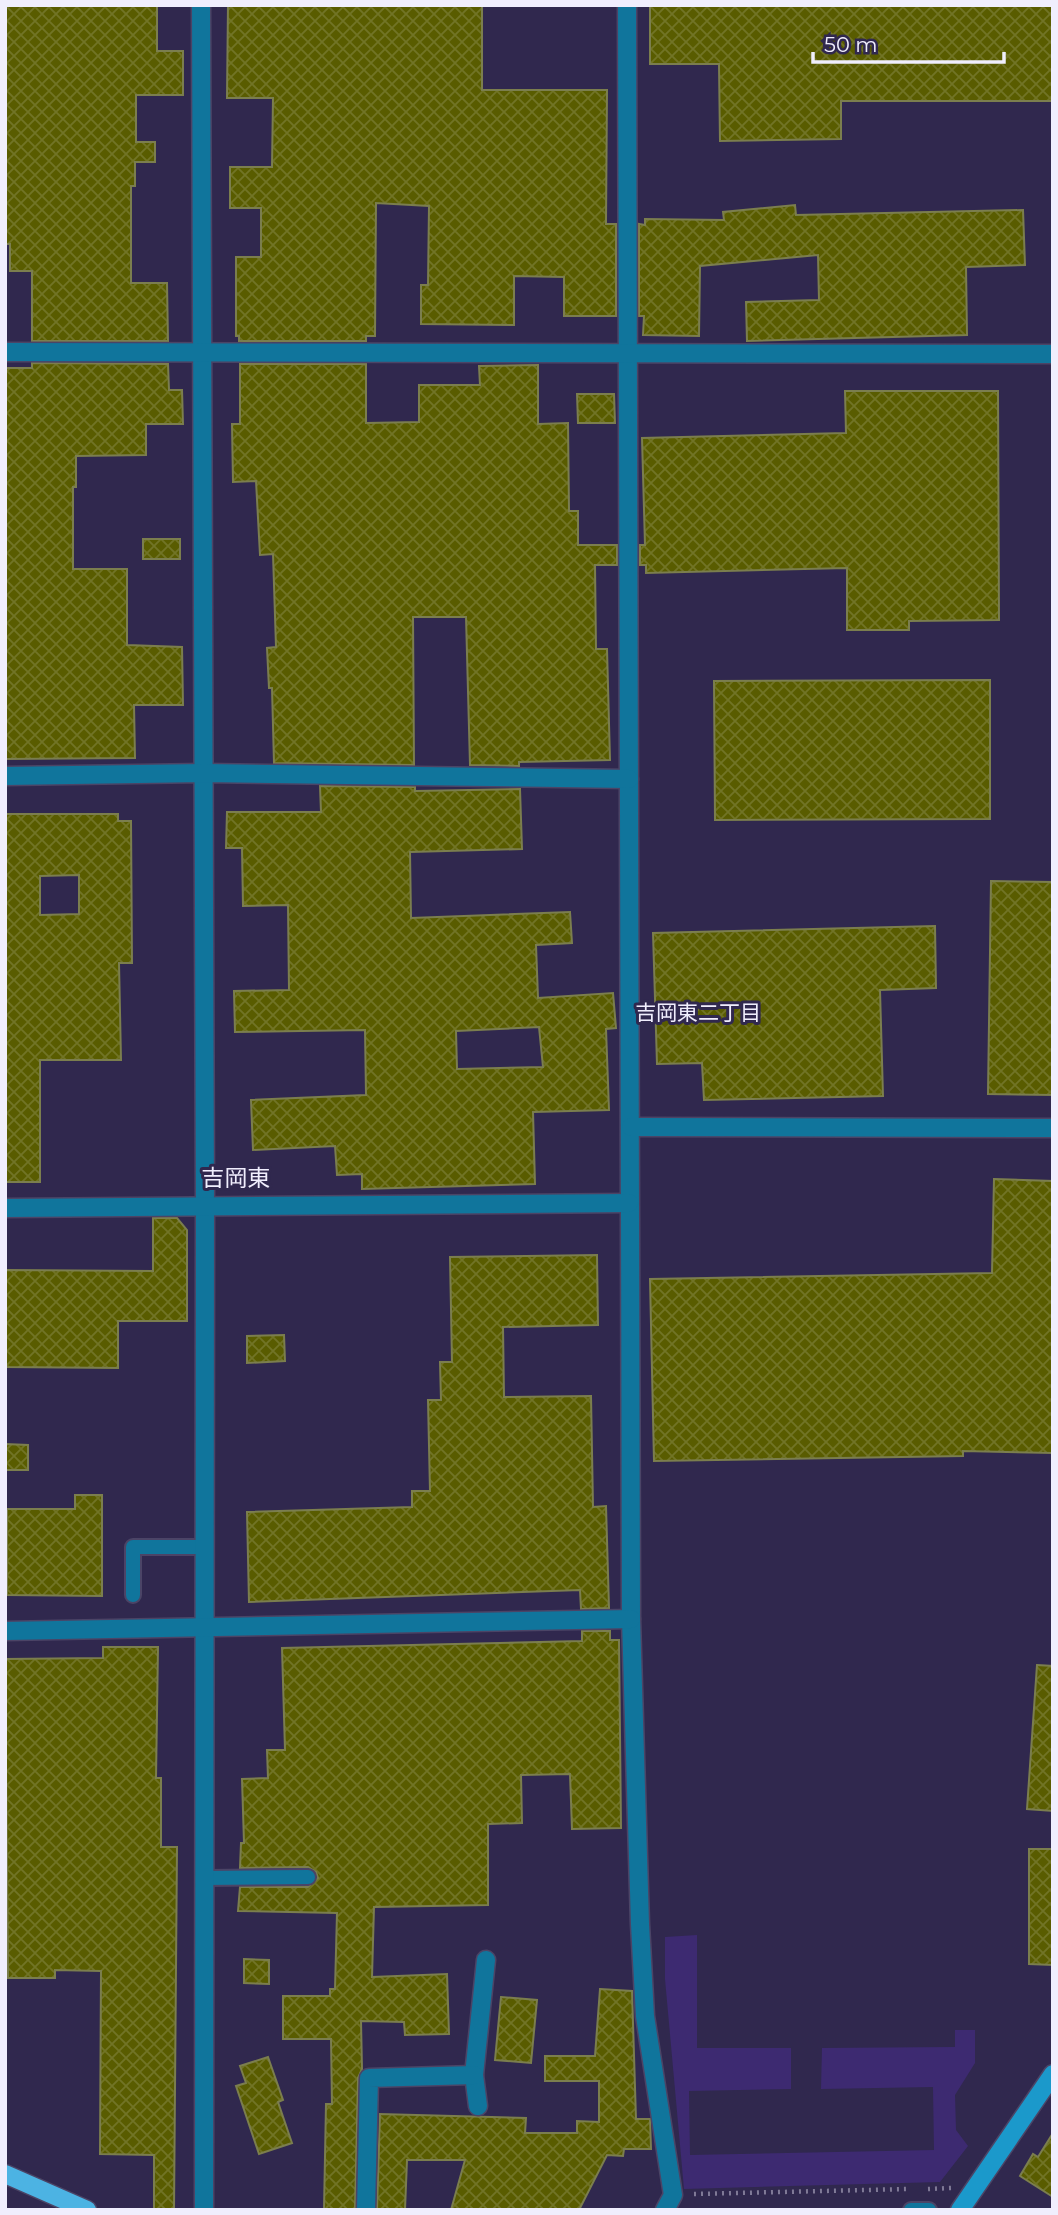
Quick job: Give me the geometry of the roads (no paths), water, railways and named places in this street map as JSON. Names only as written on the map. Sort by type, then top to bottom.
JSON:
[{"type":"main road","points":[[5,2174],[87,2210]]},
{"type":"street","points":[[201,5],[205,1206],[204,2210]]},
{"type":"street","points":[[626,5],[631,1619],[639,1910],[646,2016],[669,2202]]},
{"type":"street","points":[[5,352],[203,350],[1053,354]]},
{"type":"street","points":[[5,776],[204,772],[629,779]]},
{"type":"street","points":[[631,1127],[1053,1129]]},
{"type":"street","points":[[5,1208],[629,1203]]},
{"type":"street","points":[[5,1631],[631,1619]]},
{"type":"street","points":[[478,2106],[474,2075],[486,1961]]},
{"type":"street","points":[[960,2210],[1053,2074]]},
{"type":"street","points":[[366,2210],[369,2078],[474,2075]]},
{"type":"lane","points":[[133,1595],[133,1547],[204,1547]]},
{"type":"lane","points":[[204,1878],[308,1877]]},
{"type":"lane","points":[[911,2210],[929,2210]]},
{"type":"district","name":"吉岡東二丁目","points":[[698,1012]]},
{"type":"district","name":"吉岡東","points":[[236,1178]]}]
